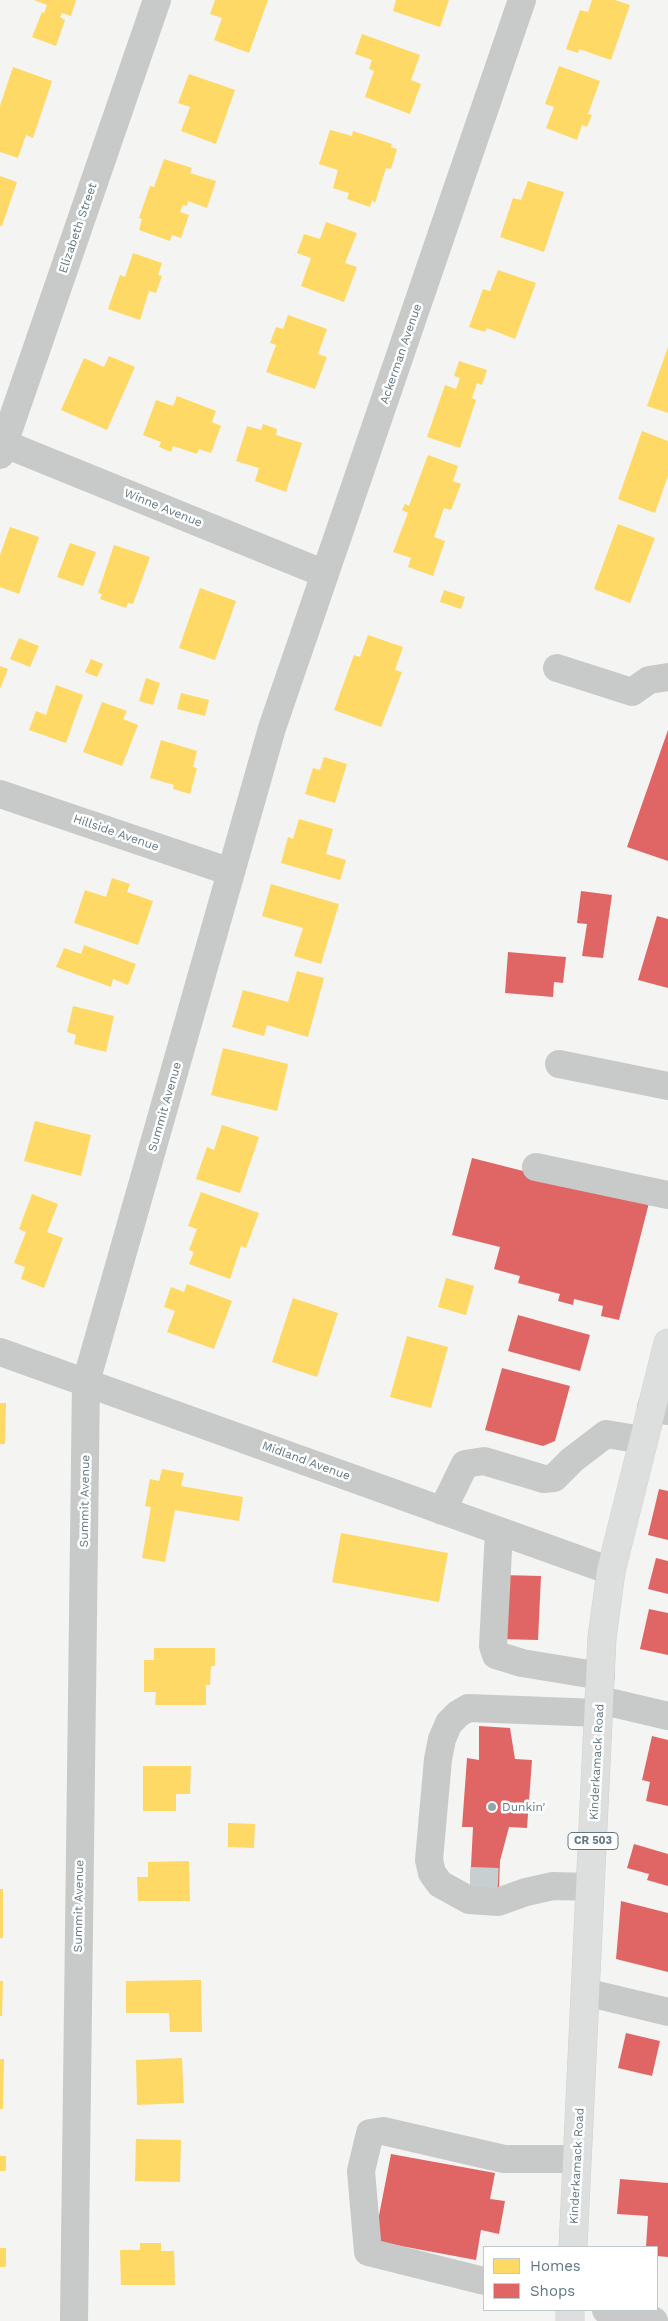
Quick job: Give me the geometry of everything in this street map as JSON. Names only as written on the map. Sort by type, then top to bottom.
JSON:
[{"type":"main road","name":"Kinderkamack Road","points":[[573,2246],[602,1638],[612,1571],[643,1440],[659,1409],[668,1343]]},
{"type":"street","name":"Elizabeth Street","points":[[1,447],[156,0]]},
{"type":"street","name":"Ackerman Avenue","points":[[279,708],[522,0]]},
{"type":"street","name":"Winne Avenue","points":[[1,447],[325,574]]},
{"type":"street","points":[[557,668],[632,692],[649,680],[668,677]]},
{"type":"street","name":"Summit Avenue","points":[[74,2321],[86,1382],[279,708]]},
{"type":"street","name":"Hillside Avenue","points":[[0,794],[231,872]]},
{"type":"street","points":[[559,1064],[668,1086]]},
{"type":"street","points":[[536,1167],[668,1195]]},
{"type":"street","name":"Midland Avenue","points":[[0,1352],[612,1571]]},
{"type":"street","points":[[442,1511],[465,1464],[484,1461],[549,1479],[554,1478],[572,1460],[606,1434],[643,1440]]},
{"type":"street","points":[[499,1531],[493,1646],[496,1655],[522,1663],[600,1696],[668,1716]]},
{"type":"street","points":[[553,1886],[526,1892],[498,1902],[469,1900],[440,1884],[432,1873],[429,1860],[438,1759],[442,1739],[449,1723],[468,1708],[600,1696]]},
{"type":"street","points":[[429,1860],[445,1873],[470,1881]]},
{"type":"street","points":[[499,1882],[590,1887]]},
{"type":"street","points":[[585,1992],[668,2012]]},
{"type":"street","points":[[483,2280],[368,2252],[361,2171],[370,2133],[383,2131],[504,2160],[578,2159]]},
{"type":"street","points":[[610,2311],[654,2321]]},
{"type":"building: Homes","points":[[34,0],[76,0],[71,16],[62,13],[60,17],[65,20],[56,46],[32,37],[42,12],[44,13],[47,5]]},
{"type":"building: Homes","points":[[215,0],[268,0],[249,53],[214,40],[222,18],[210,14]]},
{"type":"building: Homes","points":[[396,0],[449,0],[440,27],[393,11]]},
{"type":"building: Homes","points":[[592,0],[615,0],[630,5],[611,60],[579,49],[578,53],[566,49],[580,10],[588,12]]},
{"type":"building: Homes","points":[[362,34],[420,55],[411,80],[421,84],[410,114],[365,97],[374,71],[369,69],[372,60],[355,54]]},
{"type":"building: Homes","points":[[559,66],[600,81],[588,114],[592,115],[587,127],[582,125],[577,140],[546,128],[554,107],[545,104]]},
{"type":"building: Homes","points":[[13,67],[52,81],[33,138],[26,135],[18,158],[0,152],[0,106]]},
{"type":"building: Homes","points":[[189,74],[235,90],[216,144],[181,131],[190,107],[178,103]]},
{"type":"building: Homes","points":[[330,130],[352,136],[353,131],[392,144],[391,147],[397,149],[391,169],[386,168],[375,203],[372,200],[370,207],[347,199],[349,193],[333,188],[338,170],[319,164]]},
{"type":"building: Homes","points":[[164,159],[192,168],[190,173],[216,181],[207,208],[188,201],[187,206],[183,205],[180,212],[189,215],[181,238],[172,235],[170,241],[139,230],[142,219],[139,218],[150,186],[154,187]]},
{"type":"building: Homes","points":[[0,176],[17,182],[2,226],[0,226]]},
{"type":"building: Homes","points":[[528,181],[564,192],[544,252],[500,237],[513,198],[521,200]]},
{"type":"building: Homes","points":[[326,222],[357,233],[345,263],[357,267],[344,302],[301,286],[311,258],[297,253],[304,234],[320,239]]},
{"type":"building: Homes","points":[[133,253],[162,263],[158,275],[162,276],[156,293],[149,291],[140,320],[108,309],[120,275],[125,277]]},
{"type":"building: Homes","points":[[498,270],[536,283],[515,339],[487,328],[485,332],[469,327],[483,289],[490,291]]},
{"type":"building: Homes","points":[[288,315],[327,329],[318,354],[327,357],[315,389],[266,372],[276,345],[270,343],[276,327],[283,329]]},
{"type":"building: Homes","points":[[668,347],[668,413],[647,406]]},
{"type":"building: Homes","points":[[109,356],[135,367],[107,430],[61,410],[84,358],[104,367]]},
{"type":"building: Homes","points":[[459,361],[487,370],[482,385],[477,383],[472,398],[476,400],[460,448],[427,437],[445,385],[456,389],[460,378],[454,376]]},
{"type":"building: Homes","points":[[177,396],[216,411],[212,422],[221,426],[211,453],[199,449],[197,454],[173,446],[171,452],[159,447],[161,442],[143,435],[156,400],[173,406]]},
{"type":"building: Homes","points":[[263,424],[277,429],[276,435],[302,443],[286,492],[255,481],[259,468],[236,461],[247,426],[261,430]]},
{"type":"building: Homes","points":[[642,431],[668,441],[668,476],[655,513],[618,499]]},
{"type":"building: Homes","points":[[428,455],[458,466],[453,481],[461,484],[451,510],[444,508],[434,537],[445,541],[433,576],[408,567],[411,558],[393,552],[408,513],[402,510],[405,504],[409,506]]},
{"type":"building: Homes","points":[[618,524],[655,538],[630,603],[594,589]]},
{"type":"building: Homes","points":[[10,527],[39,537],[19,594],[0,587],[0,555]]},
{"type":"building: Homes","points":[[70,543],[96,552],[83,586],[57,577]]},
{"type":"building: Homes","points":[[114,545],[150,557],[133,604],[128,603],[126,608],[100,599],[102,594],[98,593]]},
{"type":"building: Homes","points":[[200,588],[236,601],[215,660],[179,648]]},
{"type":"building: Homes","points":[[444,590],[465,597],[461,609],[440,602]]},
{"type":"building: Homes","points":[[368,635],[403,647],[395,670],[402,672],[381,727],[334,710],[354,655],[360,657]]},
{"type":"building: Homes","points":[[19,638],[39,646],[30,667],[10,659]]},
{"type":"building: Homes","points":[[91,659],[103,664],[97,677],[85,672]]},
{"type":"building: Homes","points":[[0,666],[8,669],[0,689]]},
{"type":"building: Homes","points":[[146,678],[160,683],[153,705],[139,701]]},
{"type":"building: Homes","points":[[56,685],[83,695],[66,743],[29,730],[36,711],[46,715]]},
{"type":"building: Homes","points":[[181,693],[209,700],[205,716],[177,709]]},
{"type":"building: Homes","points":[[102,702],[127,711],[123,719],[138,725],[122,766],[83,752]]},
{"type":"building: Homes","points":[[161,740],[197,751],[193,767],[197,768],[190,794],[173,789],[174,785],[150,778]]},
{"type":"building: Homes","points":[[324,757],[347,764],[335,803],[305,794],[313,768],[320,770]]},
{"type":"building: Homes","points":[[299,819],[333,829],[326,854],[346,860],[340,880],[281,863],[288,837],[293,839]]},
{"type":"building: Homes","points":[[112,878],[130,884],[127,892],[153,901],[138,945],[74,923],[85,890],[106,897]]},
{"type":"building: Homes","points":[[271,884],[339,904],[321,964],[294,956],[303,928],[262,916]]},
{"type":"building: Homes","points":[[84,945],[136,964],[128,985],[113,979],[111,987],[56,967],[64,948],[81,954]]},
{"type":"building: Homes","points":[[297,971],[324,978],[308,1037],[267,1025],[264,1036],[232,1027],[243,990],[288,1002]]},
{"type":"building: Homes","points":[[73,1006],[114,1016],[106,1052],[74,1044],[76,1035],[67,1032]]},
{"type":"building: Homes","points":[[223,1048],[288,1064],[277,1111],[211,1095]]},
{"type":"building: Homes","points":[[35,1121],[91,1135],[81,1176],[24,1161]]},
{"type":"building: Homes","points":[[222,1125],[259,1137],[240,1193],[196,1179],[207,1147],[214,1150]]},
{"type":"building: Homes","points":[[201,1192],[259,1213],[246,1248],[241,1246],[230,1279],[189,1264],[194,1252],[189,1250],[197,1229],[188,1226]]},
{"type":"building: Homes","points":[[32,1194],[58,1204],[47,1232],[63,1238],[44,1288],[21,1279],[25,1267],[14,1263],[26,1232],[19,1229]]},
{"type":"building: Homes","points":[[446,1278],[474,1286],[466,1315],[438,1307]]},
{"type":"building: Homes","points":[[187,1284],[232,1301],[214,1349],[167,1332],[175,1311],[164,1307],[171,1287],[184,1292]]},
{"type":"building: Homes","points":[[293,1298],[338,1313],[317,1377],[272,1362]]},
{"type":"building: Homes","points":[[407,1336],[448,1347],[431,1408],[390,1397]]},
{"type":"building: Homes","points":[[0,1403],[6,1403],[5,1444],[0,1444]]},
{"type":"building: Homes","points":[[162,1469],[184,1473],[181,1486],[243,1497],[239,1521],[175,1510],[165,1562],[142,1558],[151,1507],[145,1506],[150,1479],[159,1481]]},
{"type":"building: Homes","points":[[341,1533],[448,1553],[439,1602],[332,1582]]},
{"type":"building: Homes","points":[[154,1648],[215,1648],[215,1666],[211,1666],[210,1685],[206,1685],[206,1705],[155,1705],[156,1692],[144,1692],[144,1660],[154,1660]]},
{"type":"building: Homes","points":[[143,1766],[191,1766],[190,1794],[176,1794],[176,1811],[143,1811]]},
{"type":"building: Homes","points":[[228,1823],[255,1824],[254,1848],[228,1847]]},
{"type":"building: Homes","points":[[189,1861],[190,1901],[138,1901],[137,1877],[148,1877],[148,1862]]},
{"type":"building: Homes","points":[[0,1889],[3,1889],[3,1938],[0,1938]]},
{"type":"building: Homes","points":[[201,1980],[202,2032],[170,2032],[169,2013],[126,2013],[126,1981]]},
{"type":"building: Homes","points":[[0,1981],[3,1981],[2,2016],[0,2016]]},
{"type":"building: Homes","points":[[182,2058],[184,2103],[137,2105],[136,2060]]},
{"type":"building: Homes","points":[[0,2059],[4,2059],[3,2109],[0,2109]]},
{"type":"building: Homes","points":[[136,2139],[181,2140],[180,2182],[135,2181]]},
{"type":"building: Homes","points":[[0,2156],[6,2156],[6,2171],[0,2171]]},
{"type":"building: Homes","points":[[140,2243],[161,2243],[161,2251],[174,2251],[175,2285],[121,2285],[120,2250],[140,2250]]},
{"type":"building: Homes","points":[[0,2248],[6,2248],[6,2267],[0,2267]]},
{"type":"building: Shops","points":[[668,730],[668,861],[627,847]]},
{"type":"building: Shops","points":[[581,891],[612,895],[603,958],[582,956],[587,924],[577,923]]},
{"type":"building: Shops","points":[[657,916],[668,919],[668,988],[638,980]]},
{"type":"building: Shops","points":[[508,952],[566,957],[563,983],[554,982],[553,997],[505,993]]},
{"type":"building: Shops","points":[[472,1158],[649,1203],[619,1320],[601,1316],[603,1306],[574,1299],[573,1305],[558,1301],[560,1294],[518,1283],[520,1276],[494,1269],[500,1247],[452,1235]]},
{"type":"building: Shops","points":[[518,1315],[590,1335],[580,1371],[508,1351]]},
{"type":"building: Shops","points":[[502,1368],[570,1386],[555,1441],[543,1446],[485,1430]]},
{"type":"building: Shops","points":[[659,1489],[668,1491],[668,1540],[648,1535]]},
{"type":"building: Shops","points":[[656,1558],[668,1561],[668,1594],[648,1589]]},
{"type":"building: Shops","points":[[502,1575],[541,1576],[538,1640],[499,1639]]},
{"type":"building: Shops","points":[[649,1609],[668,1613],[668,1655],[640,1649]]},
{"type":"building: Shops","points":[[479,1726],[510,1728],[515,1759],[532,1760],[527,1828],[509,1827],[500,1861],[499,1888],[470,1886],[473,1827],[462,1827],[467,1758],[479,1760]]},
{"type":"building: Shops","points":[[652,1736],[668,1740],[668,1806],[646,1801],[650,1782],[642,1780]]},
{"type":"building: Shops","points":[[634,1844],[668,1854],[668,1886],[647,1880],[649,1874],[627,1868]]},
{"type":"building: Shops","points":[[621,1901],[668,1913],[668,1972],[616,1959]]},
{"type":"building: Shops","points":[[626,2033],[660,2041],[652,2076],[618,2068]]},
{"type":"building: Shops","points":[[391,2154],[495,2173],[490,2199],[505,2201],[499,2234],[481,2230],[476,2260],[374,2241]]},
{"type":"building: Shops","points":[[620,2179],[668,2183],[668,2257],[658,2256],[658,2246],[646,2246],[648,2216],[617,2214]]},
{"type":"tunnel","points":[[470,1881],[499,1882]]},
{"type":"place","name":"Dunkin'","points":[[492,1807]]}]
